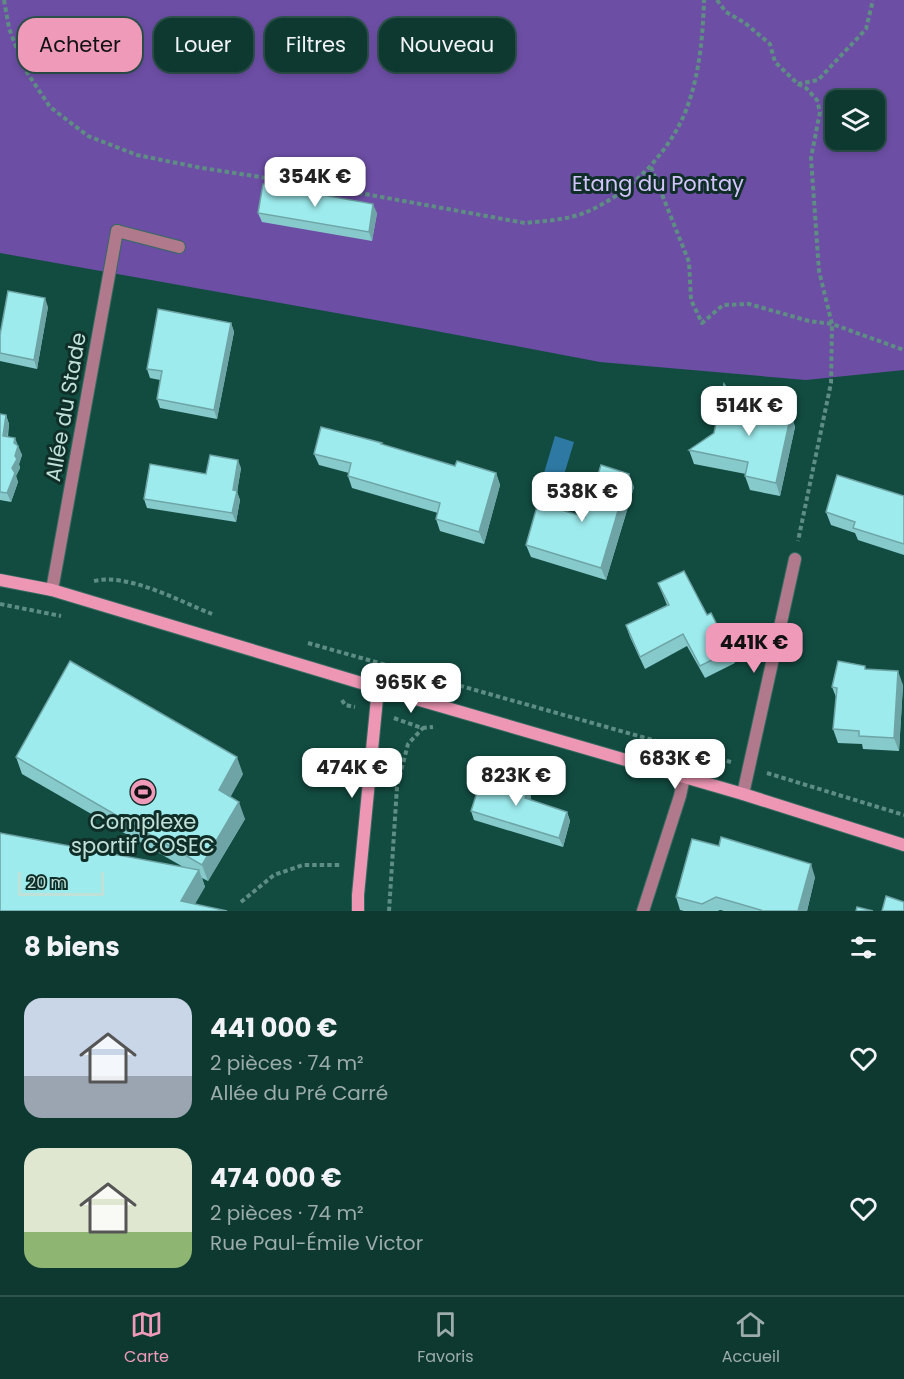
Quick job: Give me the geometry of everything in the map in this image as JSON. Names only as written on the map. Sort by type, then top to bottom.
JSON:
[{"type":"street","name":"Allée du Stade","points":[[52,590],[117,231],[179,247]]},
{"type":"street","points":[[744,794],[795,559]]},
{"type":"street","points":[[0,580],[52,590],[378,688],[744,794],[904,845]]},
{"type":"street","points":[[358,911],[378,688]]},
{"type":"street","points":[[643,911],[684,777]]},
{"type":"path","points":[[4,0],[9,28],[24,68],[50,107],[88,136],[137,155],[202,168],[332,188],[525,223],[557,220],[582,214],[621,193],[651,167],[677,129],[690,100],[701,45],[704,0]]},
{"type":"path","points":[[717,0],[726,12],[745,23],[770,44],[775,62],[817,100],[820,112],[811,167],[819,272],[832,324],[831,383],[795,559]]},
{"type":"path","points":[[798,84],[818,80],[866,29],[873,0]]},
{"type":"path","points":[[651,167],[689,262],[691,300],[702,323],[723,305],[749,304],[809,321],[832,324],[904,350]]},
{"type":"path","points":[[55,575],[86,582],[102,579],[139,585],[213,615]]},
{"type":"path","points":[[301,641],[749,767],[904,815]]},
{"type":"path","points":[[389,911],[397,786],[408,744],[422,728],[448,726],[453,710]]},
{"type":"path","points":[[242,902],[274,875],[303,865],[361,865]]},
{"type":"green space","name":"Etang du Pontay","points":[[0,0],[904,0],[904,370],[806,380],[600,362],[0,253]]},
{"type":"water","points":[[555,436],[574,442],[563,478],[544,473]]},
{"type":"building","points":[[263,184],[373,204],[369,232],[258,213]]},
{"type":"building","points":[[8,291],[45,298],[34,360],[0,353],[0,335]]},
{"type":"building","points":[[158,309],[231,323],[214,410],[157,399],[162,371],[147,369]]},
{"type":"building","points":[[724,384],[737,404],[791,414],[776,483],[745,476],[748,462],[689,450],[714,433]]},
{"type":"building","points":[[0,414],[6,415],[3,436],[15,438],[14,443],[18,446],[15,456],[17,459],[12,468],[15,473],[7,493],[0,492]]},
{"type":"building","points":[[321,427],[455,466],[457,461],[496,473],[479,532],[436,519],[440,503],[348,476],[351,463],[314,454]]},
{"type":"building","points":[[210,455],[238,460],[233,490],[237,491],[232,513],[144,499],[150,464],[206,474]]},
{"type":"building","points":[[601,465],[629,474],[601,568],[526,545],[538,503],[585,517]]},
{"type":"building","points":[[837,475],[904,496],[904,544],[853,528],[855,522],[826,512]]},
{"type":"building","points":[[684,571],[707,615],[711,613],[730,651],[700,666],[683,634],[640,657],[626,625],[669,605],[658,583]]},
{"type":"building","points":[[70,661],[237,757],[219,790],[239,802],[202,865],[16,757]]},
{"type":"building","points":[[838,661],[865,666],[865,669],[898,671],[894,738],[859,736],[859,731],[833,729],[837,688],[832,687]]},
{"type":"building","points":[[483,774],[528,787],[525,798],[567,812],[559,838],[471,811]]},
{"type":"building","points":[[0,833],[199,870],[181,901],[227,911],[0,911]]},
{"type":"building","points":[[721,837],[811,864],[798,911],[760,911],[716,897],[702,904],[676,897],[692,839],[719,846]]},
{"type":"building","points":[[886,896],[904,902],[904,911],[882,911]]},
{"type":"building","points":[[857,907],[873,911],[856,911]]},
{"type":"place","name":"Complexe sportif COSEC","points":[[143,792]]}]
